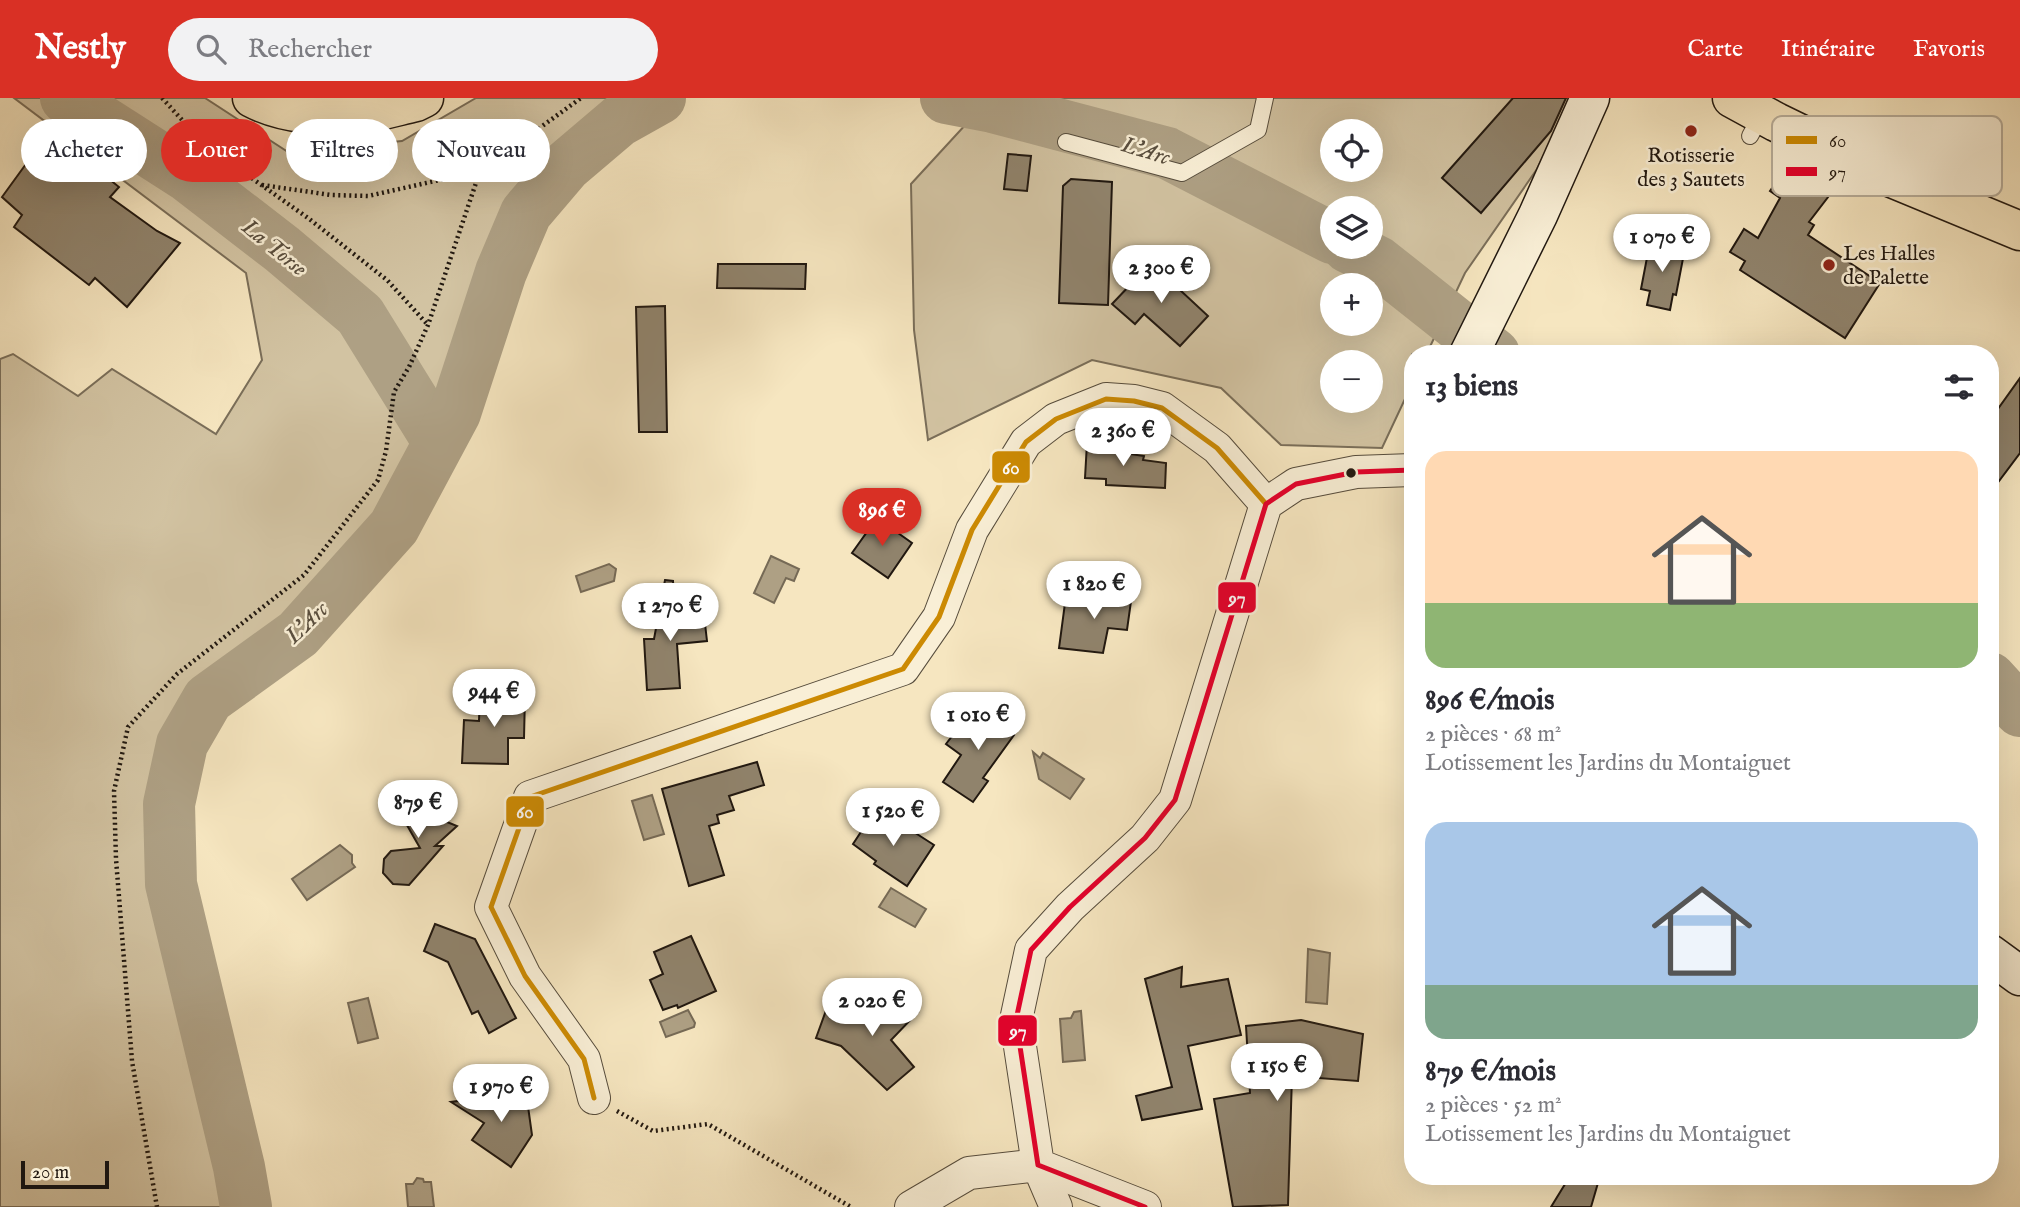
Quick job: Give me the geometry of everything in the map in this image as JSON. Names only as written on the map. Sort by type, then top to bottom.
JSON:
[{"type":"main road","points":[[252,98],[269,107],[319,114],[360,114],[424,98]]},
{"type":"main road","points":[[1754,112],[1772,121]]},
{"type":"main road","points":[[1934,196],[2020,232]]},
{"type":"street","points":[[1473,345],[1538,215],[1590,98]]},
{"type":"street","points":[[594,1098],[584,1059],[525,976],[491,907],[530,797],[903,669],[939,617],[972,530],[1026,442],[1056,419],[1106,399],[1134,401],[1162,408],[1217,448],[1266,505]]},
{"type":"street","points":[[1056,1207],[1038,1165],[1016,1020],[1031,950],[1070,907],[1145,838],[1175,800],[1266,505],[1296,484],[1356,472],[1404,470]]},
{"type":"street","points":[[1999,961],[2020,976]]},
{"type":"street","points":[[911,1207],[969,1173],[1038,1165],[1145,1207]]},
{"type":"lane","points":[[1066,142],[1182,173],[1258,130],[1265,98]]},
{"type":"path","points":[[162,98],[205,145],[308,218],[387,280],[428,325]]},
{"type":"path","points":[[550,120],[581,98]]},
{"type":"path","points":[[261,185],[331,195],[369,196],[431,182]]},
{"type":"path","points":[[157,1207],[132,1061],[116,859],[114,790],[128,727],[177,674],[304,575],[379,480],[394,392],[428,325],[476,182]]},
{"type":"path","points":[[594,1098],[653,1131],[708,1124],[851,1207]]},
{"type":"shaded area","points":[[14,98],[205,98],[237,119],[161,119],[161,182],[272,182],[272,142],[286,151],[286,182],[398,182],[398,141],[412,135],[412,182],[550,182],[550,119],[440,119],[476,98],[660,98],[619,121],[566,166],[526,213],[501,272],[455,413],[394,527],[298,634],[208,699],[182,744],[169,804],[171,884],[239,1167],[246,1207],[0,1207],[0,359],[13,354],[78,396],[112,369],[216,434],[262,360],[246,273],[125,182],[147,182],[147,119],[42,119]]},
{"type":"shaded area","points":[[990,98],[1573,98],[1537,169],[1465,273],[1431,345],[1404,345],[1404,401],[1382,448],[1281,445],[1221,388],[1092,360],[928,440],[914,330],[911,184]]},
{"type":"shaded area","points":[[771,556],[799,569],[794,581],[786,578],[774,603],[754,593]]},
{"type":"shaded area","points":[[609,564],[616,569],[614,581],[581,592],[576,576]]},
{"type":"shaded area","points":[[1033,752],[1040,758],[1043,753],[1084,779],[1070,799],[1039,779]]},
{"type":"shaded area","points":[[652,795],[664,834],[644,840],[632,801]]},
{"type":"shaded area","points":[[340,845],[352,855],[355,867],[307,900],[292,879]]},
{"type":"shaded area","points":[[891,888],[926,909],[915,927],[879,907]]},
{"type":"shaded area","points":[[1308,949],[1330,953],[1327,1004],[1306,1002]]},
{"type":"shaded area","points":[[368,998],[378,1038],[358,1043],[348,1003]]},
{"type":"shaded area","points":[[688,1010],[695,1023],[694,1027],[666,1037],[660,1022]]},
{"type":"shaded area","points":[[1081,1011],[1085,1060],[1063,1062],[1060,1019],[1071,1018],[1074,1012]]},
{"type":"shaded area","points":[[417,1178],[431,1182],[434,1207],[408,1207],[406,1184],[413,1184]]},
{"type":"building","points":[[1513,98],[1566,98],[1551,131],[1481,213],[1442,178]]},
{"type":"building","points":[[1008,154],[1031,156],[1027,191],[1004,189]]},
{"type":"building","points":[[21,171],[21,182],[113,182],[119,187],[110,197],[157,231],[180,243],[127,307],[95,278],[89,285],[14,227],[22,215],[2,197]]},
{"type":"building","points":[[1071,179],[1112,182],[1108,305],[1059,303],[1063,186]]},
{"type":"building","points":[[1777,196],[1829,196],[1809,222],[1814,225],[1808,235],[1880,283],[1845,338],[1740,270],[1745,261],[1730,252],[1744,229],[1758,238],[1780,198]]},
{"type":"building","points":[[1650,242],[1685,248],[1676,295],[1673,294],[1670,310],[1647,305],[1650,291],[1641,289]]},
{"type":"building","points":[[1151,263],[1208,316],[1180,346],[1144,314],[1135,324],[1112,304]]},
{"type":"building","points":[[718,264],[806,264],[805,289],[717,288]]},
{"type":"building","points":[[665,306],[667,432],[639,432],[636,307]]},
{"type":"building","points":[[2020,378],[2020,453],[1999,481],[1999,407]]},
{"type":"building","points":[[1087,443],[1130,449],[1130,454],[1144,456],[1143,460],[1166,463],[1165,488],[1106,485],[1106,479],[1085,478]]},
{"type":"building","points":[[877,518],[912,543],[888,578],[852,553]]},
{"type":"building","points":[[665,580],[673,581],[675,618],[704,615],[707,641],[677,644],[680,688],[647,690],[644,639],[654,639]]},
{"type":"building","points":[[1091,589],[1132,594],[1127,630],[1108,628],[1103,653],[1059,648],[1065,603],[1089,606]]},
{"type":"building","points":[[480,694],[525,695],[524,738],[508,738],[508,764],[462,763],[464,720],[479,721]]},
{"type":"building","points":[[997,707],[1015,720],[1008,731],[1014,735],[983,778],[988,781],[973,802],[943,782],[961,755],[946,744],[966,718],[980,729]]},
{"type":"building","points":[[757,762],[764,785],[729,796],[734,810],[717,815],[719,823],[709,826],[724,875],[689,886],[662,789]]},
{"type":"building","points":[[413,796],[433,798],[440,811],[447,813],[447,822],[457,826],[435,846],[443,846],[409,885],[393,884],[383,873],[384,859],[391,851],[420,848],[400,813],[405,800]]},
{"type":"building","points":[[874,812],[901,828],[903,825],[934,845],[907,886],[874,864],[876,861],[853,844]]},
{"type":"building","points":[[435,924],[475,939],[516,1018],[489,1033],[478,1011],[472,1014],[448,962],[424,951]]},
{"type":"building","points":[[691,936],[716,991],[678,1008],[677,1005],[663,1010],[650,980],[663,974],[654,952]]},
{"type":"building","points":[[1182,967],[1181,987],[1228,979],[1241,1035],[1188,1046],[1202,1109],[1142,1120],[1136,1096],[1172,1087],[1145,979]]},
{"type":"building","points":[[899,993],[918,1012],[891,1040],[914,1067],[887,1090],[841,1046],[816,1038],[828,1005],[870,1018]]},
{"type":"building","points":[[1301,1020],[1363,1034],[1358,1081],[1292,1076],[1288,1205],[1233,1207],[1214,1099],[1250,1093],[1246,1026]]},
{"type":"building","points":[[526,1092],[532,1135],[511,1167],[472,1140],[484,1123],[451,1102]]},
{"type":"building","points":[[1564,1185],[1597,1185],[1591,1207],[1551,1207]]},
{"type":"waterway","name":"La Torse","points":[[66,98],[186,175],[282,249],[360,315],[438,441]]},
{"type":"waterway","name":"L'Arc","points":[[246,1207],[239,1167],[171,884],[169,804],[182,744],[208,699],[298,634],[394,527],[455,413],[501,272],[526,213],[566,166],[619,121],[660,98]]},
{"type":"waterway","name":"L'Arc","points":[[946,98],[993,107],[1167,153],[1320,232]]},
{"type":"waterway","name":"L'Arc","points":[[1372,259],[1483,345]]},
{"type":"waterway","name":"L'Arc","points":[[1999,688],[2020,711]]},
{"type":"transit line","name":"60","points":[[594,1098],[584,1059],[525,976],[491,907],[530,797],[903,669],[939,617],[972,530],[1026,442],[1056,419],[1106,399],[1134,401],[1162,408],[1217,448],[1266,504]]},
{"type":"transit line","name":"97","points":[[1145,1207],[1038,1165],[1016,1020],[1031,950],[1070,907],[1145,838],[1175,800],[1266,504],[1296,484],[1356,472],[1404,470]]},
{"type":"place","name":"Rotisserie des 3 Sautets","points":[[1691,131]]},
{"type":"place","name":"Les Halles de Palette","points":[[1829,265]]}]
